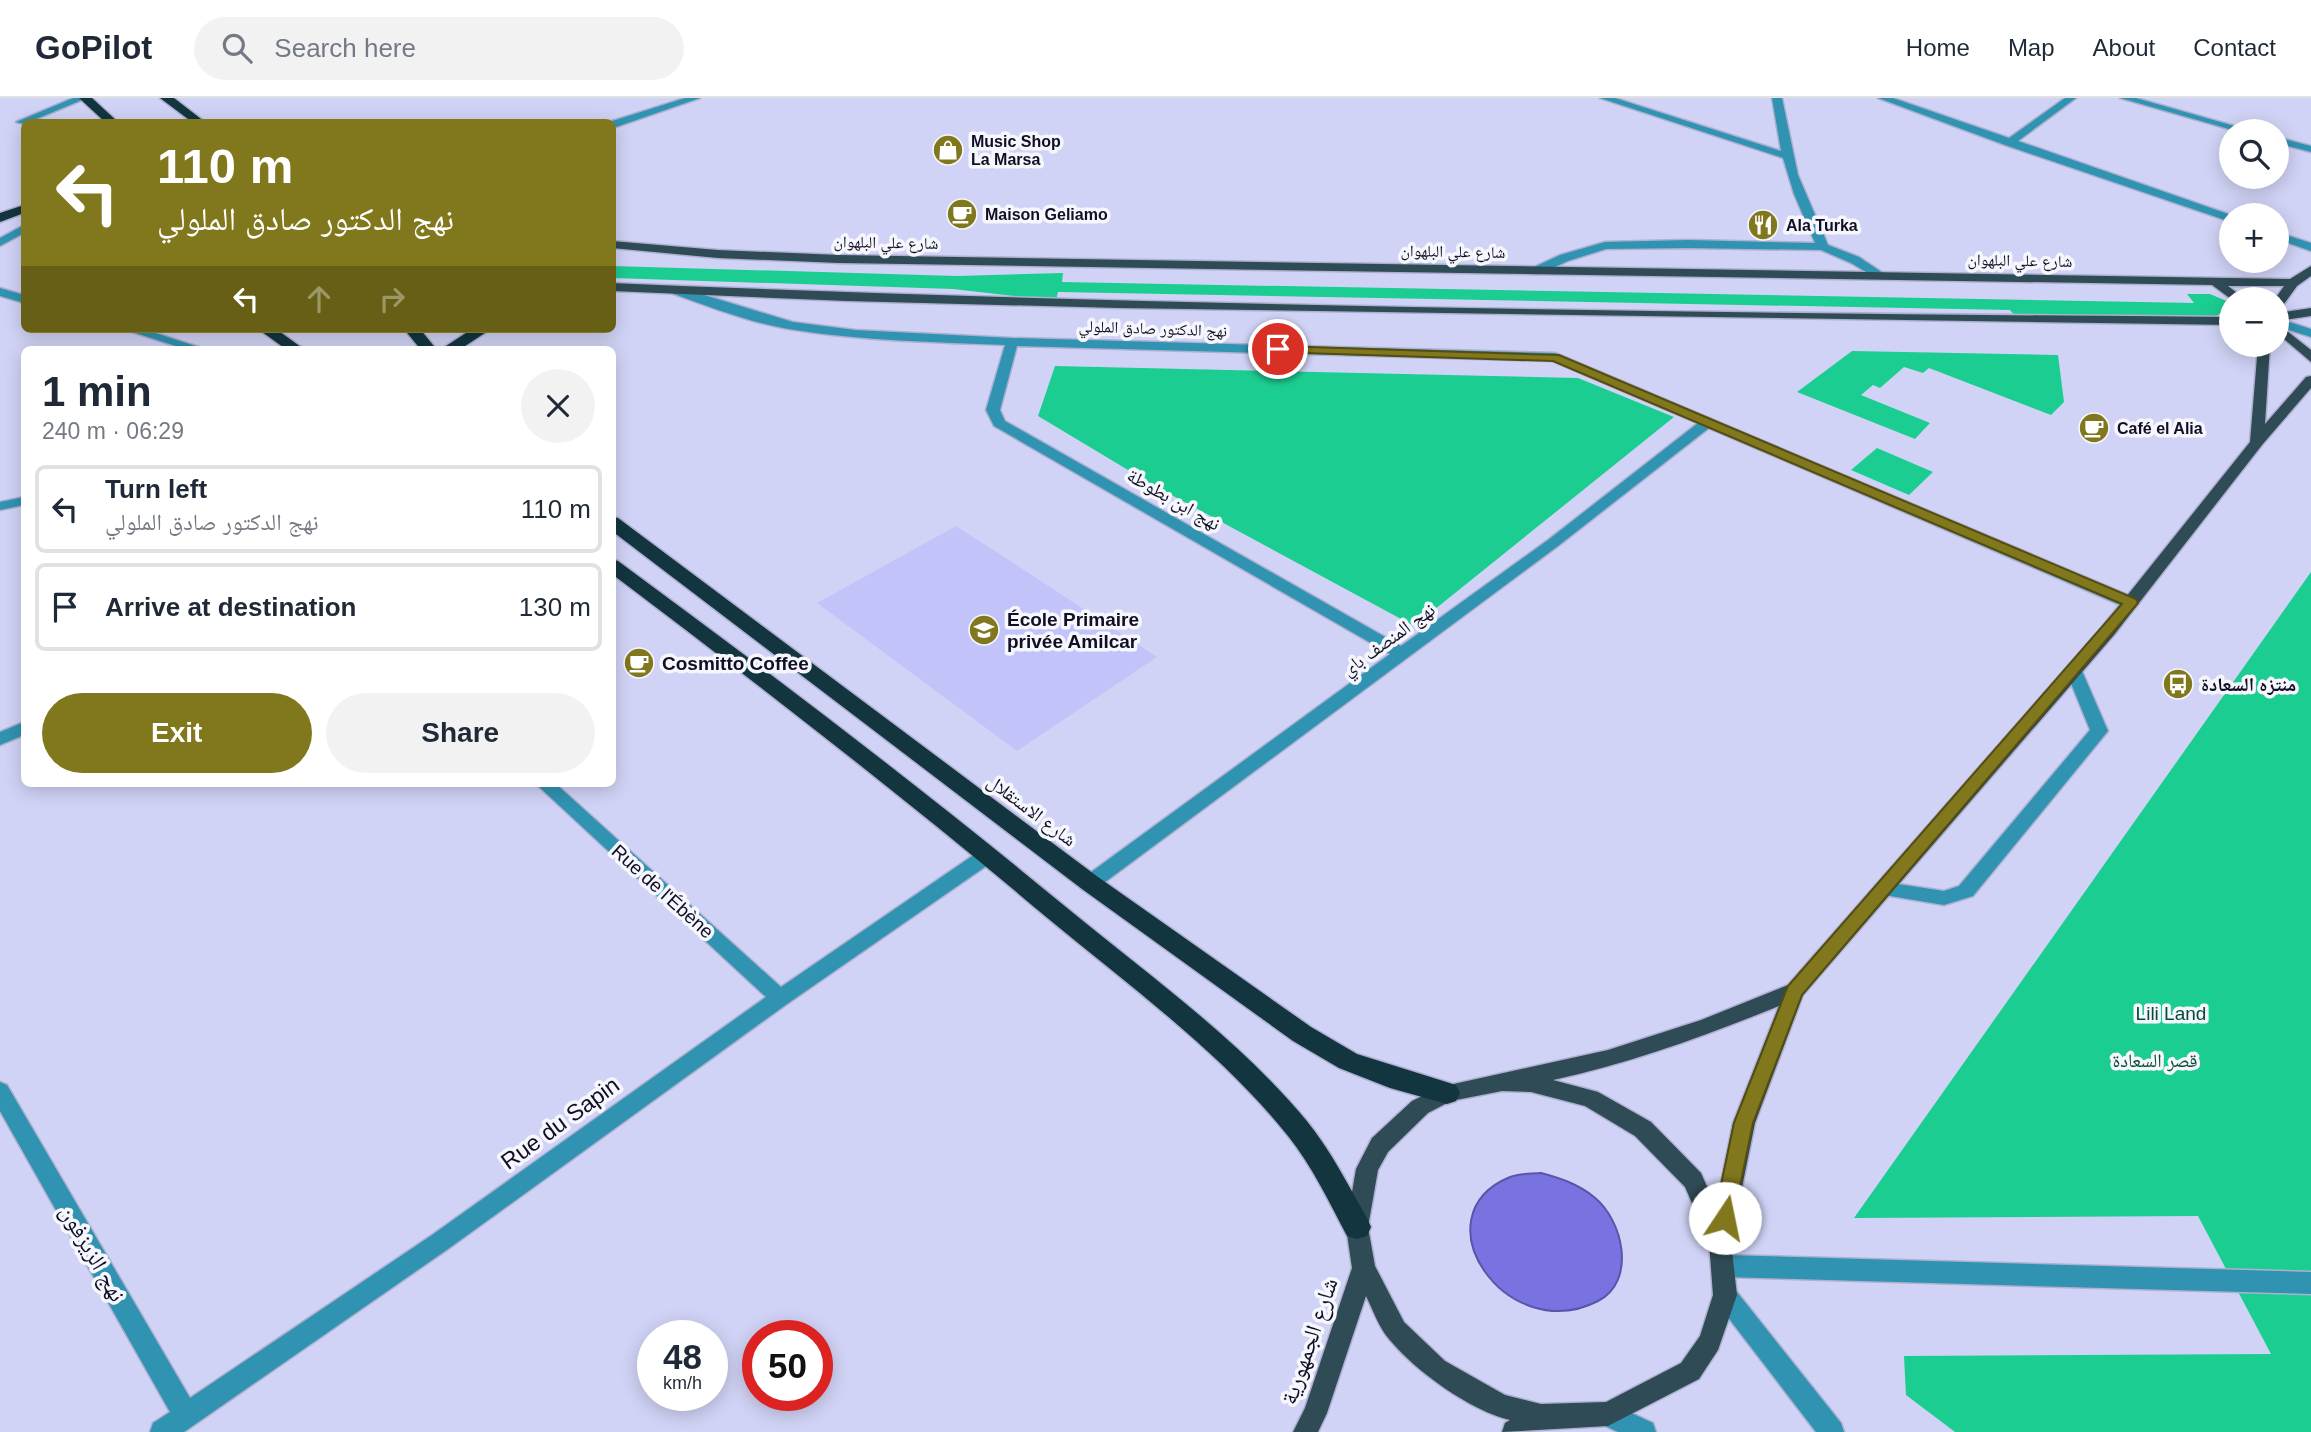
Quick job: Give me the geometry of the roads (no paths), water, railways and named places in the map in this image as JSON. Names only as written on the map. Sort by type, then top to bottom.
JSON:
[{"type":"highway","points":[[84,98],[108,119]]},
{"type":"highway","points":[[166,98],[195,119]]},
{"type":"highway","points":[[0,218],[21,210]]},
{"type":"highway","points":[[273,333],[292,346]]},
{"type":"highway","points":[[455,346],[476,333]]},
{"type":"highway","name":"شارع الاستقلال","points":[[616,525],[1090,883],[1302,1034],[1348,1061],[1390,1077],[1447,1093]]},
{"type":"highway","points":[[616,570],[801,706],[988,855],[1235,1060],[1279,1107],[1316,1154],[1357,1227]]},
{"type":"main road","name":"شارع علي البلهوان","points":[[616,244],[718,254],[839,259],[2293,283]]},
{"type":"main road","points":[[2289,288],[2311,270]]},
{"type":"main road","points":[[2216,282],[2223,287]]},
{"type":"main road","points":[[616,287],[1119,304],[1983,319],[2219,320]]},
{"type":"main road","points":[[2289,318],[2311,312]]},
{"type":"main road","points":[[2289,334],[2311,358]]},
{"type":"main road","points":[[2257,442],[2263,357]]},
{"type":"main road","points":[[1720,1242],[1744,1123],[1795,991],[2074,671],[2257,442],[2311,380]]},
{"type":"main road","points":[[1502,1082],[1531,1083],[1590,1098],[1643,1129],[1693,1180],[1720,1242],[1725,1295],[1710,1342],[1690,1371],[1608,1414],[1541,1416],[1501,1406],[1436,1369],[1396,1330],[1364,1268],[1357,1227],[1367,1169],[1380,1145],[1420,1107],[1447,1093],[1608,1059],[1707,1026],[1795,991]]},
{"type":"main road","name":"شارع الجمهورية","points":[[1305,1432],[1315,1413],[1364,1268]]},
{"type":"main road","points":[[1514,1432],[1541,1416]]},
{"type":"street","points":[[29,119],[84,98]]},
{"type":"street","points":[[616,124],[695,98]]},
{"type":"street","points":[[1605,98],[1787,156]]},
{"type":"street","points":[[1777,98],[1787,156],[1810,222],[1822,247]]},
{"type":"street","points":[[1883,98],[2219,215]]},
{"type":"street","points":[[2009,143],[2071,98]]},
{"type":"street","points":[[2125,98],[2219,123]]},
{"type":"street","points":[[2289,143],[2311,149]]},
{"type":"street","points":[[0,227],[21,226]]},
{"type":"street","points":[[0,243],[21,228]]},
{"type":"street","points":[[2289,239],[2311,247]]},
{"type":"street","points":[[1536,271],[1564,258],[1615,245],[1822,247],[1855,260],[1880,275]]},
{"type":"street","name":"نهج الدكتور صادق الملولي","points":[[675,290],[756,317],[829,331],[1012,342],[1555,357],[2131,603]]},
{"type":"street","points":[[0,292],[21,298]]},
{"type":"street","points":[[2289,326],[2311,333]]},
{"type":"street","points":[[143,333],[188,346]]},
{"type":"street","name":"نهج ابن بطوطة","points":[[1012,342],[993,410],[999,423],[1402,654]]},
{"type":"street","name":"نهج المنصف باي","points":[[1090,883],[1553,543],[1707,423]]},
{"type":"street","points":[[0,506],[21,502]]},
{"type":"street","points":[[1885,889],[1944,898],[1966,891],[2099,731],[2074,671]]},
{"type":"street","points":[[0,739],[21,729]]},
{"type":"street","name":"Rue de l'Ébène","points":[[548,787],[780,998]]},
{"type":"street","name":"Rue du Sapin","points":[[162,1432],[440,1242],[780,998],[988,855]]},
{"type":"street","name":"نهج الزيزفون","points":[[0,1091],[186,1415]]},
{"type":"street","points":[[1724,1266],[2234,1283],[2311,1283]]},
{"type":"street","points":[[1725,1295],[1832,1432]]},
{"type":"street","points":[[1608,1414],[1644,1432]]},
{"type":"place","name":"Music Shop La Marsa","points":[[948,150]]},
{"type":"place","name":"Maison Geliamo","points":[[962,214]]},
{"type":"place","name":"Ala Turka","points":[[1763,225]]},
{"type":"place","name":"Café el Alia","points":[[2094,428]]},
{"type":"place","name":"École Primaire privée Amilcar","points":[[984,630]]},
{"type":"place","name":"Cosmitto Coffee","points":[[639,663]]},
{"type":"place","name":"منتزه السعادة","points":[[2178,684]]},
{"type":"park label","name":"Lili Land","points":[[2171,1013]]},
{"type":"park label","name":"قصر السعادة","points":[[2155,1060]]}]
